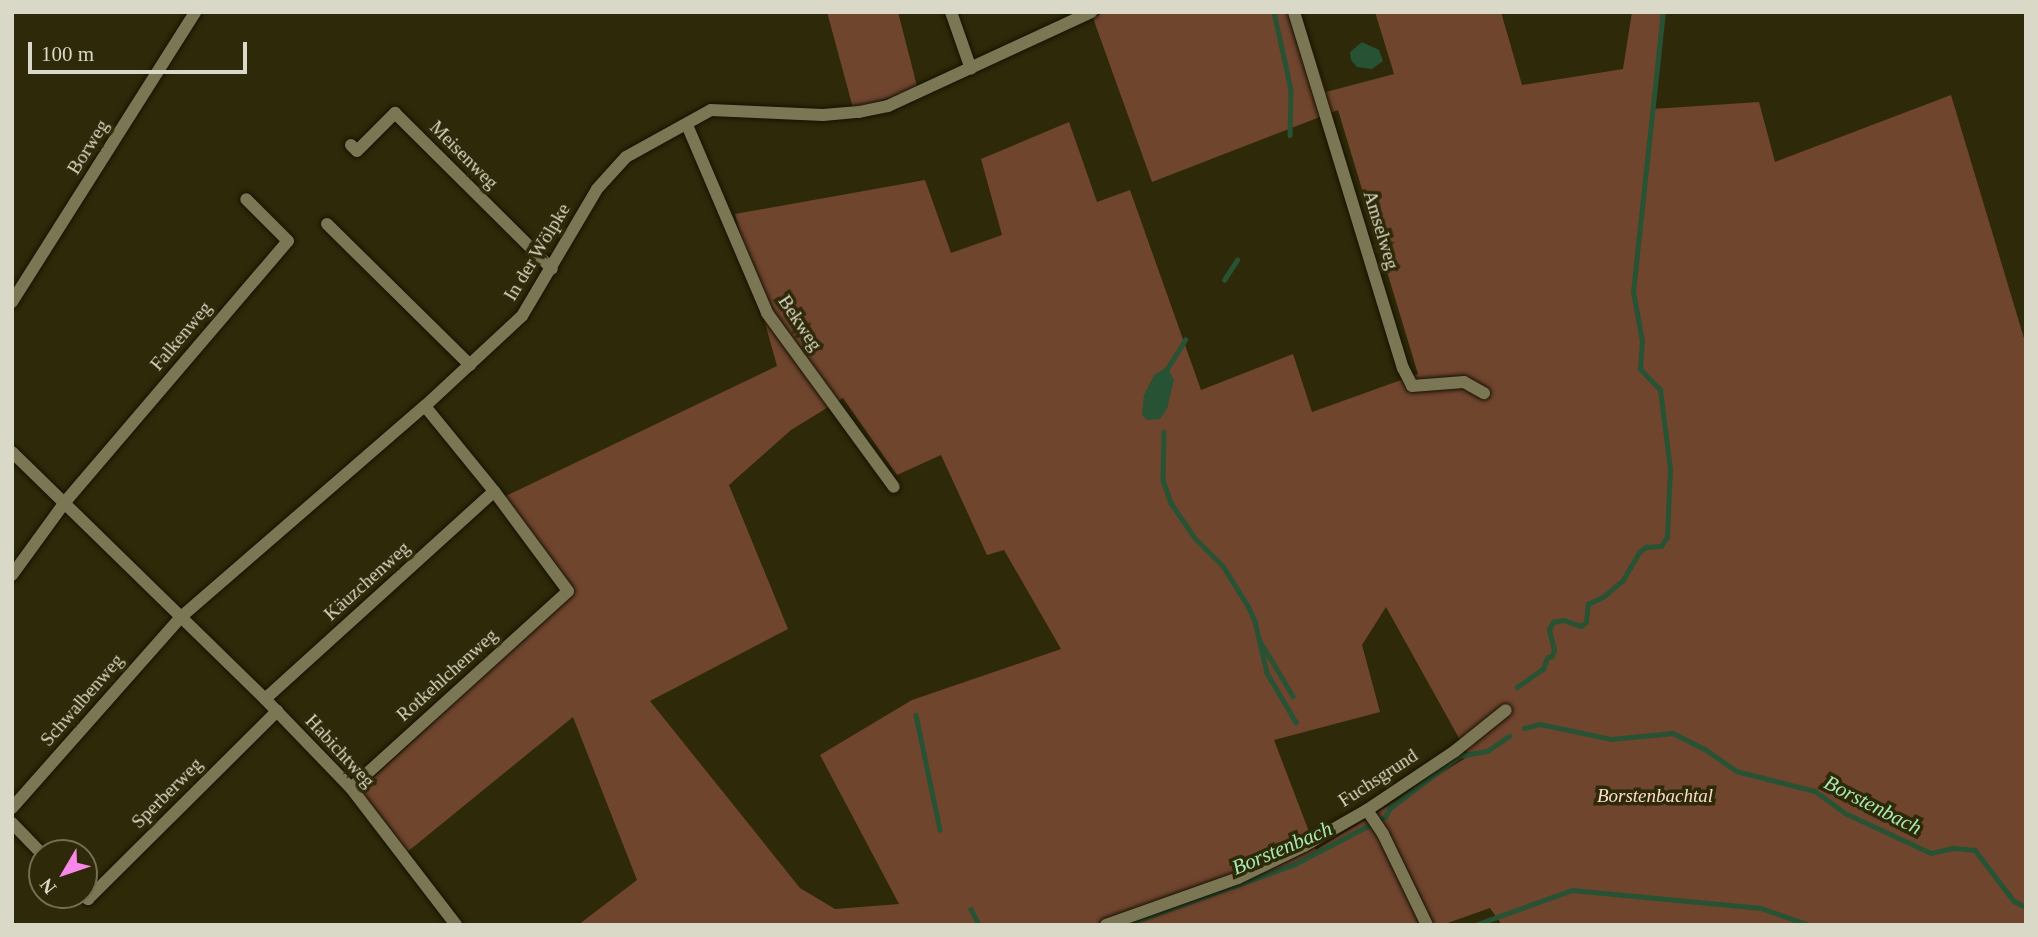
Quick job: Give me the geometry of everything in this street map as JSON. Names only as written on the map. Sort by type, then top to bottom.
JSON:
[{"type":"street","name":"Borweg","points":[[12,302],[195,12]]},
{"type":"street","points":[[951,12],[971,69]]},
{"type":"street","name":"In der Wölpke","points":[[181,617],[425,406],[522,316],[597,189],[626,157],[711,110],[822,115],[859,112],[916,95],[1091,12]]},
{"type":"street","name":"Amselweg","points":[[1294,12],[1403,368],[1412,386],[1464,382],[1484,393]]},
{"type":"street","name":"Meisenweg","points":[[351,145],[356,151],[395,113],[552,269]]},
{"type":"street","name":"Bekweg","points":[[687,125],[767,313],[894,487]]},
{"type":"street","name":"Falkenweg","points":[[65,502],[288,241],[246,199]]},
{"type":"street","points":[[327,225],[470,365]]},
{"type":"street","points":[[425,406],[494,491]]},
{"type":"street","points":[[12,452],[181,617]]},
{"type":"street","name":"Rotkehlchenweg","points":[[351,788],[568,591],[494,491]]},
{"type":"street","name":"Käuzchenweg","points":[[265,699],[494,491]]},
{"type":"street","points":[[12,575],[65,502]]},
{"type":"street","name":"Habichtweg","points":[[181,617],[351,788],[456,925]]},
{"type":"street","name":"Schwalbenweg","points":[[12,808],[181,617]]},
{"type":"street","name":"Fuchsgrund","points":[[1106,925],[1238,878],[1369,812],[1472,738],[1506,710]]},
{"type":"street","name":"Sperberweg","points":[[98,889],[277,711]]},
{"type":"street","points":[[1369,812],[1383,834],[1427,925]]},
{"type":"street","points":[[12,823],[28,840]]},
{"type":"green space","points":[[827,12],[898,12],[918,90],[853,108]]},
{"type":"green space","name":"Borstenbachtal","points":[[1104,12],[1300,12],[1326,92],[1394,74],[1375,12],[1501,12],[1522,85],[1623,69],[1632,12],[1661,12],[1652,109],[1759,102],[1775,162],[1951,95],[2026,345],[2026,925],[1502,925],[1490,908],[1442,925],[578,925],[637,880],[573,717],[406,853],[359,791],[572,594],[504,497],[777,366],[735,214],[925,180],[951,253],[1002,235],[981,159],[1069,122],[1097,202],[1130,190],[1201,390],[1293,354],[1312,412],[1418,374],[1338,110],[1152,182],[1093,18]],"holes":[[[843,398],[897,475],[941,455],[987,555],[1004,550],[1061,649],[912,700],[820,755],[899,904],[835,909],[800,888],[650,701],[788,629],[729,485],[791,430]],[[1386,607],[1469,756],[1316,850],[1274,740],[1380,712],[1362,645]]]},
{"type":"shaded area","points":[[1362,42],[1379,50],[1383,61],[1372,69],[1357,67],[1351,60],[1350,52]]},
{"type":"shaded area","points":[[1167,367],[1174,380],[1167,409],[1160,419],[1147,420],[1142,415],[1144,395],[1154,375]]},
{"type":"waterway","points":[[1274,12],[1291,89],[1290,135]]},
{"type":"waterway","points":[[1517,687],[1543,669],[1547,658],[1552,656],[1554,650],[1549,630],[1553,622],[1563,620],[1581,626],[1586,622],[1588,604],[1603,597],[1623,580],[1639,552],[1646,547],[1661,546],[1667,537],[1670,469],[1660,390],[1640,369],[1642,341],[1633,292],[1663,12]]},
{"type":"waterway","points":[[1224,280],[1237,260]]},
{"type":"waterway","points":[[1165,372],[1185,340]]},
{"type":"waterway","points":[[1164,432],[1163,480],[1171,503],[1195,538],[1223,566],[1248,606],[1255,621],[1267,673],[1296,722]]},
{"type":"waterway","points":[[1260,641],[1293,696]]},
{"type":"waterway","points":[[916,715],[940,830]]},
{"type":"waterway","name":"Borstenbach","points":[[1524,728],[1540,724],[1611,739],[1673,733],[1705,749],[1736,771],[1815,791],[1845,813],[1931,853],[1953,848],[1975,850],[2014,901],[2026,907]]},
{"type":"waterway","name":"Borstenbach","points":[[1125,925],[1295,864],[1385,817],[1390,808],[1459,756],[1487,751],[1509,736]]},
{"type":"waterway","name":"Borstenbach","points":[[1475,925],[1572,890],[1761,908],[1809,925]]},
{"type":"waterway","points":[[971,909],[979,925]]}]
